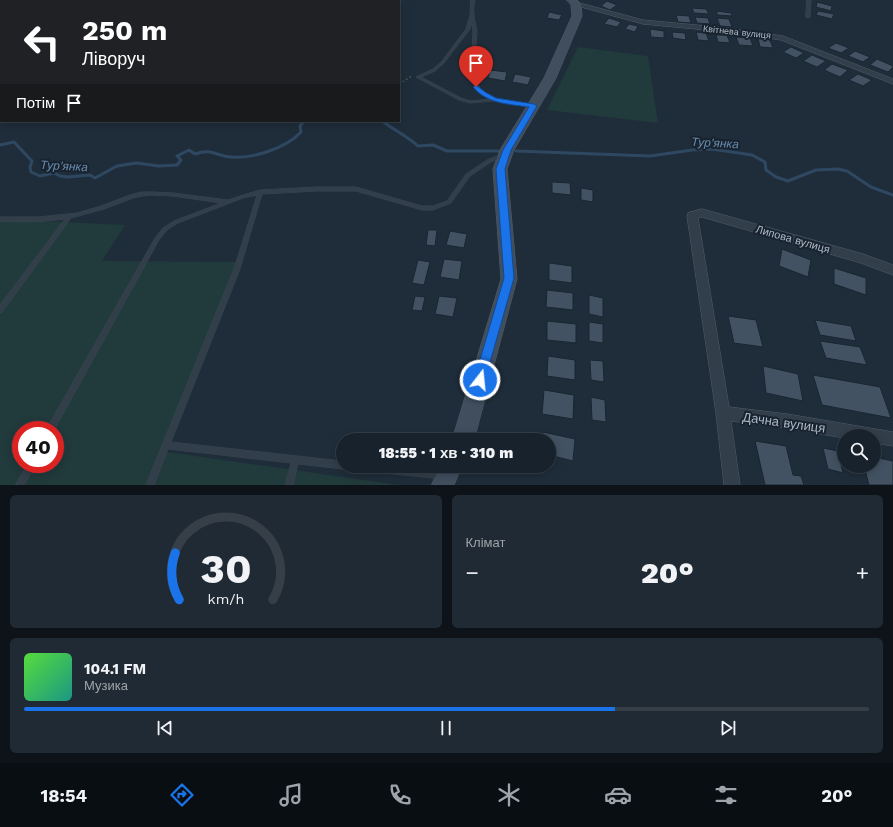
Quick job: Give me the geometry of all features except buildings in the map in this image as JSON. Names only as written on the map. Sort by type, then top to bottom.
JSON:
[{"type":"street","name":"Квітнева вулиця","points":[[574,2],[643,22],[728,30],[783,38],[893,82]]},
{"type":"street","points":[[465,433],[509,278],[500,169],[505,155],[550,78],[577,16],[574,2]]},
{"type":"street","name":"Липова вулиця","points":[[723,413],[692,216],[702,213],[863,259],[893,270]]},
{"type":"street","points":[[723,413],[732,485]]},
{"type":"street","name":"Дачна вулиця","points":[[723,413],[787,421],[893,439]]},
{"type":"lane","points":[[418,77],[434,70],[443,62],[468,29],[472,15],[473,0]]},
{"type":"lane","points":[[808,17],[810,0]]},
{"type":"lane","points":[[472,15],[475,31],[472,63],[476,87],[482,94],[494,100]]},
{"type":"lane","points":[[418,77],[460,99],[471,102],[494,100],[534,106]]},
{"type":"lane","points":[[55,421],[156,239],[165,229],[176,222],[228,202],[260,192],[317,189],[356,189],[422,208],[433,208],[449,202],[468,176],[480,167],[489,161],[505,155]]},
{"type":"lane","points":[[150,485],[237,270],[260,192]]},
{"type":"lane","points":[[0,219],[34,221],[69,217],[103,208],[129,197],[143,194],[162,194],[228,202]]},
{"type":"lane","points":[[0,310],[69,217]]},
{"type":"lane","points":[[166,445],[336,464]]},
{"type":"lane","points":[[289,485],[295,460]]},
{"type":"lane","points":[[20,485],[27,473]]},
{"type":"lane","points":[[418,473],[446,476]]},
{"type":"path","points":[[400,84],[407,77],[412,75],[418,77]]},
{"type":"green space","points":[[578,47],[648,56],[658,123],[547,110]]},
{"type":"green space","points":[[0,219],[125,225],[102,261],[237,262],[161,451],[398,485],[0,485]]},
{"type":"waterway","name":"Тур'янка","points":[[0,145],[14,142],[32,161],[30,167],[31,172],[40,176],[54,173],[60,176],[68,177],[90,175],[95,178],[117,166],[136,163],[159,166],[177,165],[181,160],[177,156],[189,150],[195,154],[210,152],[231,157],[259,154],[269,151],[295,138],[301,132],[300,126],[303,122]]},
{"type":"waterway","name":"Тур'янка","points":[[384,122],[418,146],[433,145],[447,151],[498,151]]},
{"type":"waterway","name":"Тур'янка","points":[[516,151],[650,156],[692,150],[712,149],[752,155],[765,162],[766,170],[776,177],[788,181],[816,170],[838,169],[847,171],[871,187],[893,195]]},
{"type":"route","points":[[476,87],[482,94],[494,100],[534,106],[507,150],[500,169],[509,278],[480,380]]}]
